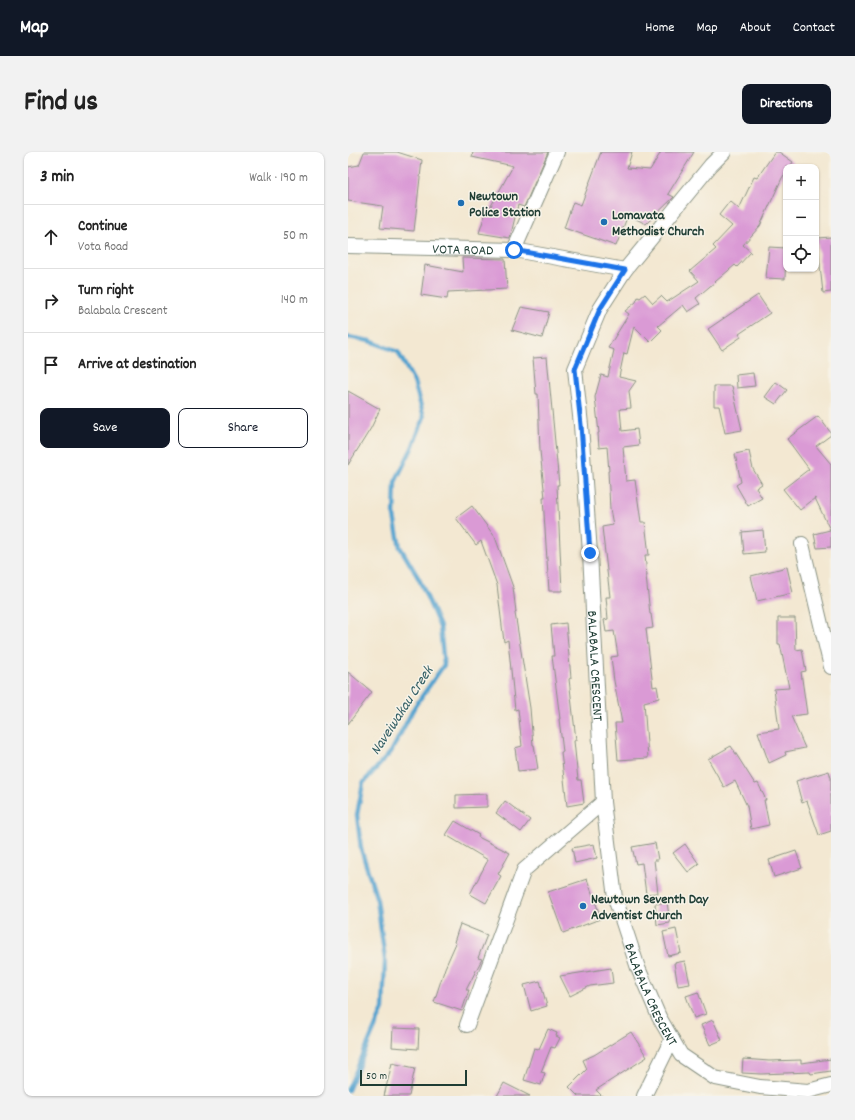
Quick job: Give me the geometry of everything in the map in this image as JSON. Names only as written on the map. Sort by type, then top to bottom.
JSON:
[{"type":"street","points":[[514,250],[557,152]]},
{"type":"street","name":"BALABALA CRESCENT","points":[[724,152],[711,165],[625,270],[600,309],[575,369],[581,425],[590,553],[603,802],[615,898],[638,968],[659,1017],[681,1055],[715,1078],[760,1087],[808,1091],[831,1085]]},
{"type":"street","name":"VOTA ROAD","points":[[348,246],[514,250],[625,270]]},
{"type":"street","points":[[802,544],[831,667]]},
{"type":"street","points":[[467,1025],[524,870],[603,802]]},
{"type":"street","points":[[644,1096],[672,1039]]},
{"type":"building","points":[[364,152],[397,152],[422,160],[414,231],[380,228],[383,206],[348,201],[348,167],[359,165]]},
{"type":"building","points":[[473,152],[548,152],[524,207],[518,205],[510,238],[479,233],[485,215],[513,166],[472,157]]},
{"type":"building","points":[[601,152],[632,152],[627,168],[650,170],[661,152],[694,152],[668,194],[674,197],[646,224],[628,215],[616,246],[564,228],[573,202],[581,205]]},
{"type":"building","points":[[775,152],[779,152],[793,162],[792,164],[783,164],[783,176],[760,226],[743,245],[751,252],[737,267],[735,265],[696,298],[700,304],[688,312],[683,305],[658,326],[662,330],[650,342],[634,326],[627,354],[624,353],[619,377],[636,381],[629,391],[631,408],[620,409],[622,431],[637,429],[639,445],[623,447],[626,481],[635,480],[641,522],[645,522],[649,555],[645,555],[646,576],[653,628],[646,629],[653,687],[657,686],[659,698],[644,702],[648,758],[618,760],[615,723],[622,723],[611,657],[618,656],[614,631],[606,632],[604,620],[608,619],[606,597],[610,597],[602,527],[613,525],[610,509],[607,447],[599,448],[595,397],[601,375],[608,377],[614,350],[608,348],[629,314],[625,311],[636,302],[638,297],[640,298],[645,294],[653,303],[661,296],[667,302],[699,281],[690,271],[716,249],[713,246],[732,226],[719,215],[730,201],[739,209],[754,177],[757,178]]},
{"type":"building","points":[[831,237],[831,292],[823,293],[819,256],[819,238]]},
{"type":"building","points":[[769,247],[783,248],[783,272],[785,272],[785,279],[766,278]]},
{"type":"building","points":[[462,258],[505,259],[507,289],[448,292],[447,299],[421,295],[425,265],[463,272]]},
{"type":"building","points":[[758,295],[770,313],[739,334],[741,337],[722,350],[708,329]]},
{"type":"building","points":[[521,307],[549,312],[542,338],[512,330]]},
{"type":"building","points":[[547,357],[559,485],[557,485],[562,591],[549,591],[538,394],[536,394],[533,358]]},
{"type":"building","points":[[753,373],[755,386],[737,388],[736,375]]},
{"type":"building","points":[[776,382],[787,390],[776,404],[765,397]]},
{"type":"building","points":[[714,386],[732,386],[742,430],[725,433],[719,406],[714,406]]},
{"type":"building","points":[[348,391],[380,409],[371,428],[348,465]]},
{"type":"building","points":[[818,416],[831,433],[831,435],[816,446],[831,464],[831,547],[817,548],[814,534],[830,530],[815,498],[800,510],[783,489],[809,469],[787,439]]},
{"type":"building","points":[[749,451],[753,469],[762,484],[756,488],[762,498],[748,506],[736,485],[741,482],[735,454]]},
{"type":"building","points":[[472,506],[495,537],[513,587],[515,613],[530,708],[533,745],[538,769],[518,771],[515,748],[522,746],[518,709],[515,710],[508,640],[504,642],[497,585],[481,541],[476,545],[456,518]]},
{"type":"building","points":[[763,530],[765,552],[744,554],[742,532]]},
{"type":"building","points":[[787,567],[793,593],[757,601],[751,576]]},
{"type":"building","points":[[778,618],[795,618],[796,650],[802,649],[806,671],[801,672],[807,714],[791,716],[805,748],[785,752],[786,755],[769,763],[758,732],[779,729],[774,689],[789,688],[780,644],[778,644]]},
{"type":"building","points":[[566,623],[571,678],[569,679],[576,740],[574,741],[578,780],[581,780],[584,803],[567,806],[561,752],[563,752],[560,719],[552,656],[554,656],[551,625]]},
{"type":"building","points":[[348,672],[372,692],[348,724]]},
{"type":"building","points":[[731,746],[755,784],[758,783],[766,800],[764,800],[769,825],[751,829],[747,806],[735,781],[724,787],[708,759]]},
{"type":"building","points":[[829,771],[831,778],[831,831],[819,835],[807,801],[802,803],[796,781]]},
{"type":"building","points":[[487,794],[487,807],[456,808],[456,795]]},
{"type":"building","points":[[505,801],[530,820],[521,832],[496,813]]},
{"type":"building","points":[[455,821],[479,835],[478,837],[510,853],[498,874],[501,876],[486,903],[470,894],[488,860],[446,835]]},
{"type":"building","points":[[655,843],[658,860],[654,860],[658,893],[646,894],[642,863],[636,864],[632,847]]},
{"type":"building","points":[[594,844],[597,858],[575,863],[572,848]]},
{"type":"building","points":[[685,844],[699,864],[688,872],[673,853]]},
{"type":"building","points":[[796,851],[802,868],[774,877],[769,860]]},
{"type":"building","points":[[587,879],[600,915],[600,919],[563,933],[548,892]]},
{"type":"building","points":[[667,902],[670,923],[657,925],[655,904]]},
{"type":"building","points":[[460,924],[487,935],[478,958],[482,959],[466,990],[469,990],[462,1011],[434,1002],[445,968],[456,943],[454,942]]},
{"type":"building","points":[[676,929],[681,953],[668,956],[663,932]]},
{"type":"building","points":[[685,961],[690,984],[678,986],[674,963]]},
{"type":"building","points":[[611,968],[613,983],[590,986],[570,996],[560,976]]},
{"type":"building","points":[[540,981],[547,1006],[531,1011],[524,985]]},
{"type":"building","points":[[698,992],[706,1014],[694,1018],[686,996]]},
{"type":"building","points":[[713,1020],[722,1040],[710,1045],[701,1025]]},
{"type":"building","points":[[393,1028],[419,1029],[418,1049],[392,1047]]},
{"type":"building","points":[[548,1029],[557,1033],[556,1036],[560,1038],[555,1048],[551,1047],[541,1072],[545,1073],[541,1085],[524,1080],[534,1048],[539,1049]]},
{"type":"building","points":[[631,1032],[647,1057],[596,1090],[602,1096],[578,1096],[569,1087],[587,1069],[583,1060],[594,1055]]},
{"type":"building","points":[[743,1059],[769,1061],[801,1060],[801,1063],[831,1059],[831,1071],[811,1074],[810,1072],[761,1074],[742,1073]]},
{"type":"building","points":[[392,1063],[415,1068],[409,1096],[384,1096]]},
{"type":"building","points":[[504,1083],[530,1096],[497,1096]]},
{"type":"waterway","name":"Naveiwakau Creek","points":[[348,337],[370,341],[398,352],[414,382],[424,417],[412,448],[395,482],[394,516],[400,547],[419,579],[440,627],[444,665],[415,706],[391,752],[363,783],[357,815],[361,849],[377,900],[385,960],[383,1009],[348,1090]]},
{"type":"place","name":"Newtown Police Station","points":[[461,203]]},
{"type":"place","name":"Lomavata Methodist Church","points":[[604,222]]},
{"type":"place","name":"Newtown Seventh Day Adventist Church","points":[[583,906]]},
{"type":"route","points":[[514,250],[625,270],[600,309],[575,369],[581,425],[590,553]]}]
